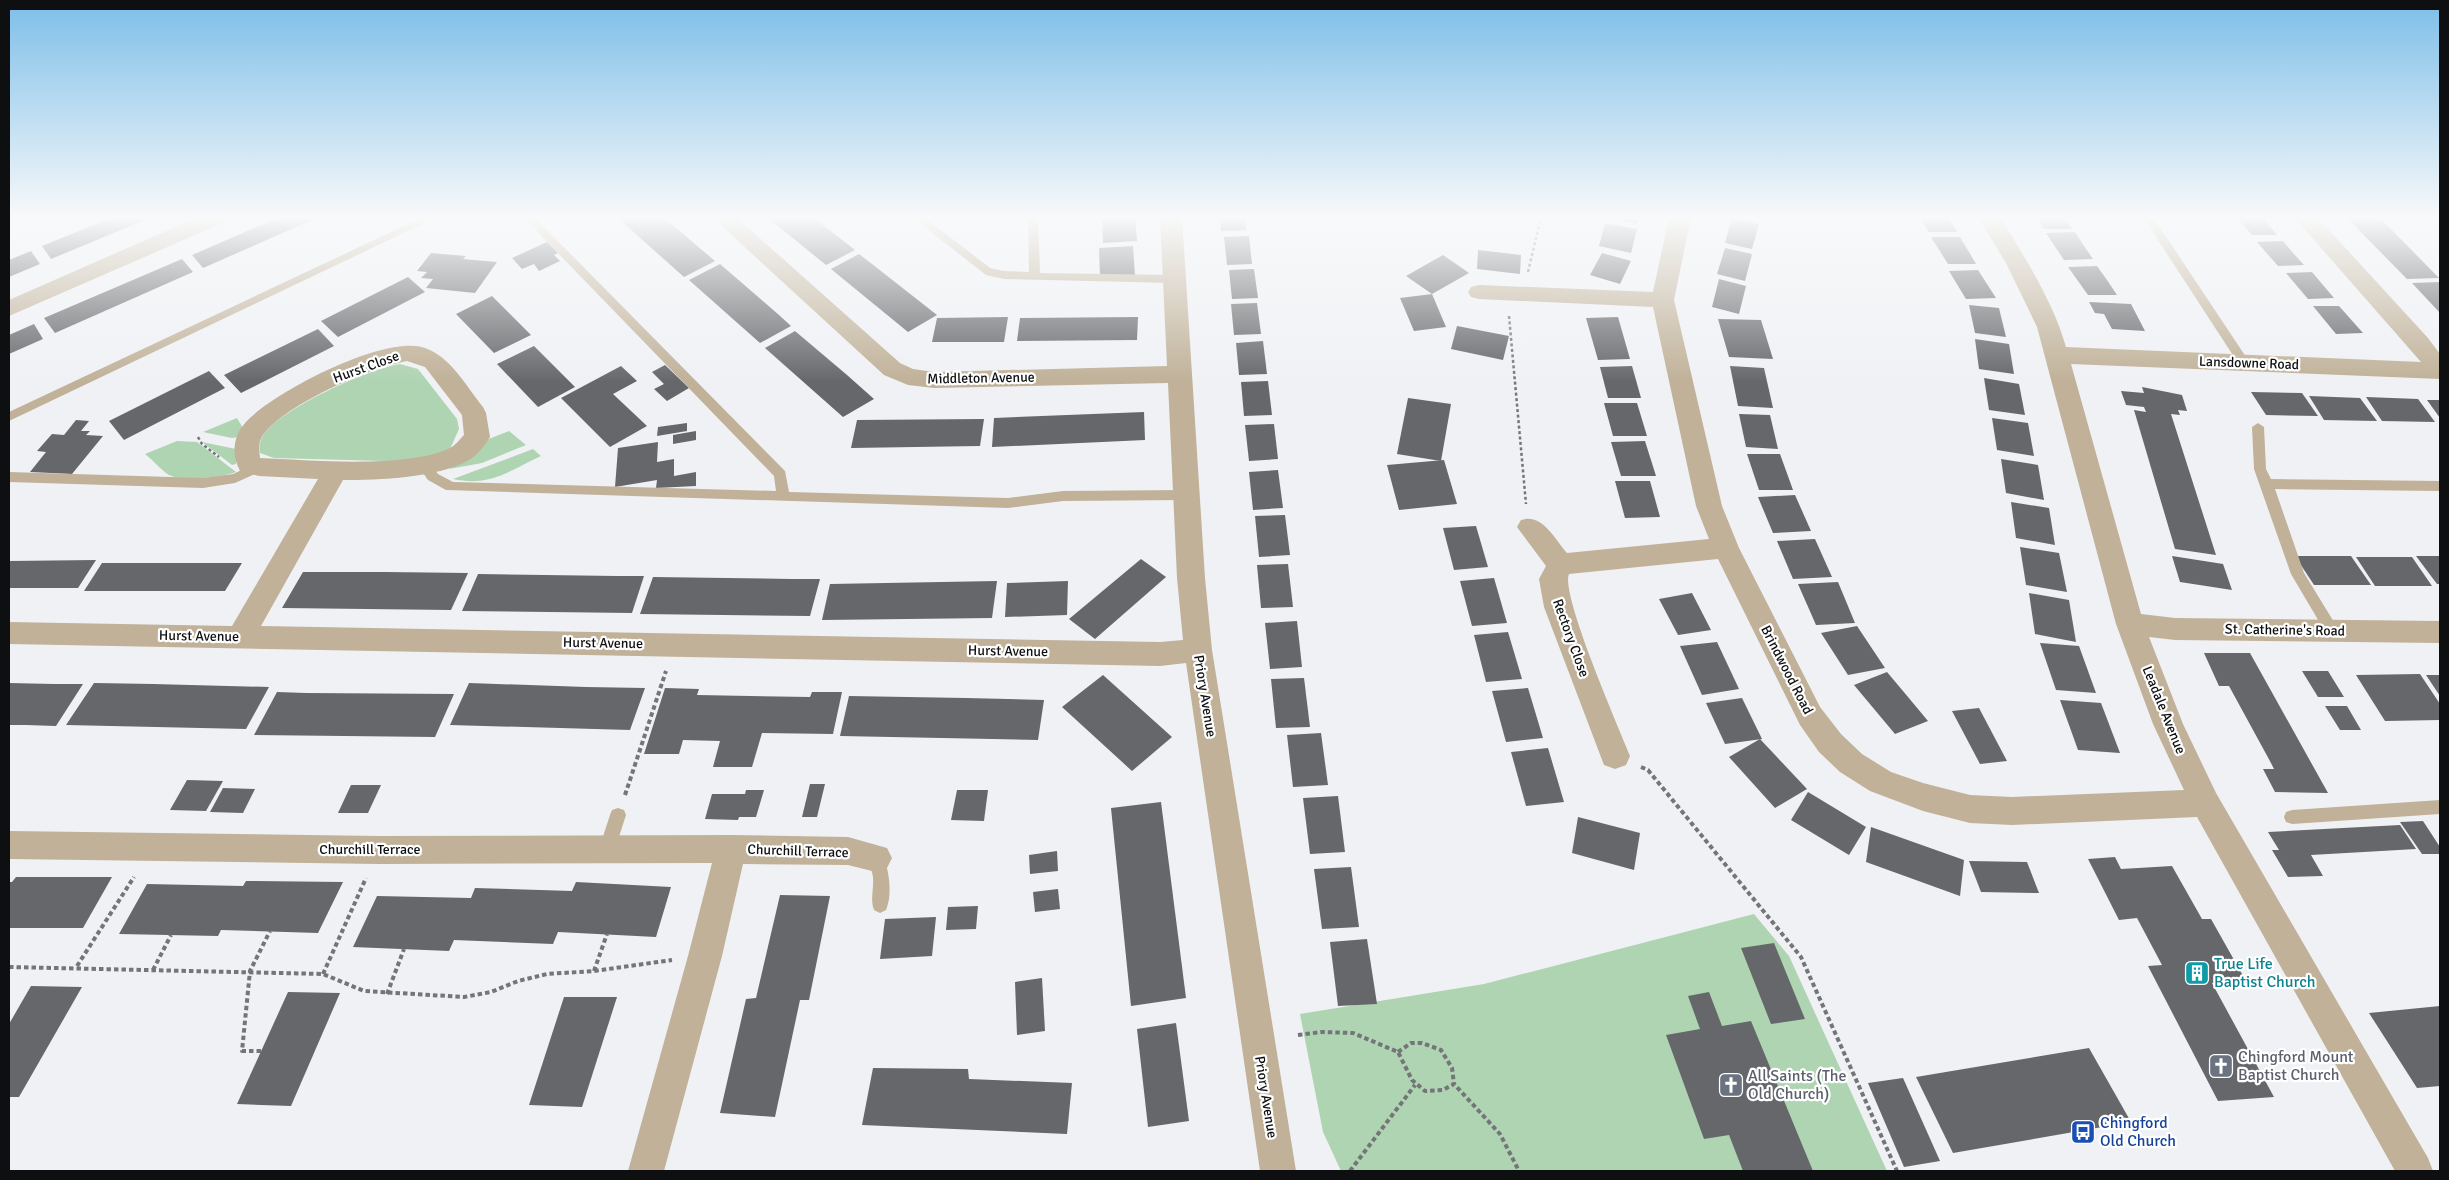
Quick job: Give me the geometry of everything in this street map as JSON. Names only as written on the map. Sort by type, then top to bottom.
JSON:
[{"type":"street","points":[[9,308],[91,272]]},
{"type":"street","name":"Middleton Avenue","points":[[784,272],[892,369],[908,377],[934,380],[1179,374]]},
{"type":"street","name":"Priory Avenue","points":[[1173,272],[1186,495],[1198,650],[1278,1171]]},
{"type":"street","name":"Brindwood Road","points":[[1669,272],[1663,300],[1709,506],[1726,548],[1810,716],[1830,743],[1851,763],[1881,782],[1922,797],[1970,809],[2012,811],[2205,803]]},
{"type":"street","name":"Leadale Avenue","points":[[2021,272],[2040,306],[2058,355],[2130,624],[2168,724],[2205,803],[2415,1171]]},
{"type":"street","points":[[2355,272],[2420,344],[2440,370]]},
{"type":"street","points":[[1479,292],[1663,300]]},
{"type":"street","name":"Hurst Close","points":[[406,353],[417,354],[433,362],[474,413],[479,422],[474,442],[462,453],[425,467],[403,470],[336,470],[258,467],[249,464],[245,454],[248,440],[254,429],[269,415],[342,374],[394,354],[406,353]]},
{"type":"street","name":"Lansdowne Road","points":[[2058,355],[2440,370]]},
{"type":"street","points":[[240,637],[336,470]]},
{"type":"street","points":[[1530,527],[1560,564],[1726,548]]},
{"type":"street","name":"Rectory Close","points":[[1560,564],[1553,579],[1558,607],[1615,756]]},
{"type":"street","name":"St. Catherine's Road","points":[[2130,624],[2175,629],[2440,632]]},
{"type":"street","name":"Hurst Avenue","points":[[9,633],[1160,654],[1198,650]]},
{"type":"street","name":"Churchill Terrace","points":[[9,845],[379,850],[731,849],[848,851],[876,858]]},
{"type":"street","name":"Churchill Terrace","points":[[646,1171],[731,849]]},
{"type":"lane","points":[[9,417],[316,272]]},
{"type":"lane","points":[[582,272],[780,474],[783,496]]},
{"type":"lane","points":[[991,272],[1004,275],[1173,279]]},
{"type":"lane","points":[[2184,272],[2244,363]]},
{"type":"lane","points":[[2258,428],[2260,469],[2298,574],[2332,631]]},
{"type":"lane","points":[[9,478],[203,483],[235,478],[258,467]]},
{"type":"lane","points":[[425,467],[433,477],[451,487],[1008,503],[1063,496],[1186,495]]},
{"type":"lane","points":[[2267,484],[2440,486]]},
{"type":"lane","points":[[2292,816],[2440,807]]},
{"type":"lane","points":[[607,849],[618,815]]},
{"type":"lane","name":"Churchill Terrace","points":[[876,858],[881,878],[880,905]]},
{"type":"path","points":[[1522,272],[1515,294],[1526,503],[1530,527]]},
{"type":"path","points":[[618,815],[667,667]]},
{"type":"path","points":[[1615,756],[1648,770],[1800,957],[1897,1171]]},
{"type":"path","points":[[77,967],[153,846]]},
{"type":"path","points":[[323,974],[379,850]]},
{"type":"path","points":[[261,1051],[242,1051],[250,971],[270,932]]},
{"type":"path","points":[[594,971],[607,934]]},
{"type":"path","points":[[153,970],[171,935]]},
{"type":"path","points":[[387,994],[404,949]]},
{"type":"path","points":[[9,966],[323,974],[364,991],[387,994],[464,997],[491,992],[518,980],[547,974],[594,971],[704,956]]},
{"type":"path","points":[[1298,1035],[1322,1032],[1353,1033],[1398,1052]]},
{"type":"path","points":[[1398,1052],[1411,1043],[1422,1042],[1441,1050],[1452,1068],[1454,1084],[1490,1118],[1519,1171]]},
{"type":"path","points":[[1398,1052],[1403,1070],[1415,1085],[1428,1092],[1444,1091],[1454,1084]]},
{"type":"path","points":[[1350,1171],[1415,1085]]},
{"type":"green space","points":[[400,364],[418,369],[457,419],[459,429],[450,449],[422,462],[274,458],[260,453],[260,443],[264,434],[288,413],[348,381]]},
{"type":"green space","points":[[237,418],[244,430],[240,437],[232,438],[203,432]]},
{"type":"green space","points":[[509,431],[526,445],[482,463],[449,469],[463,460],[481,442]]},
{"type":"green space","points":[[177,441],[197,442],[236,472],[222,476],[202,478],[175,477],[166,473],[145,454]]},
{"type":"green space","points":[[202,442],[236,449],[236,464],[232,465]]},
{"type":"green space","points":[[533,449],[541,456],[499,476],[478,481],[453,479]]},
{"type":"green space","points":[[1754,914],[1789,956],[1887,1171],[1341,1171],[1323,1132],[1300,1014],[1484,984]]},
{"type":"building","points":[[9,272],[21,272],[9,277]]},
{"type":"building","points":[[151,272],[193,272],[55,333],[44,318]]},
{"type":"building","points":[[427,272],[490,272],[475,293],[426,288],[433,279],[421,278]]},
{"type":"building","points":[[678,272],[694,272],[684,277]]},
{"type":"building","points":[[704,272],[729,272],[791,326],[760,343],[689,280]]},
{"type":"building","points":[[835,272],[882,272],[937,315],[908,332]]},
{"type":"building","points":[[1100,272],[1135,272],[1135,275],[1100,277]]},
{"type":"building","points":[[1229,272],[1254,272],[1258,298],[1232,299]]},
{"type":"building","points":[[1413,272],[1469,273],[1432,294],[1406,276]]},
{"type":"building","points":[[1503,272],[1520,272],[1520,274]]},
{"type":"building","points":[[1592,272],[1626,272],[1620,284],[1590,275]]},
{"type":"building","points":[[1718,272],[1747,272],[1745,281],[1717,274]]},
{"type":"building","points":[[1950,272],[1979,272],[1996,298],[1966,299]]},
{"type":"building","points":[[2072,272],[2101,272],[2117,295],[2088,295]]},
{"type":"building","points":[[2312,272],[2334,298],[2308,299],[2286,273]]},
{"type":"building","points":[[2400,272],[2433,272],[2439,278],[2407,279]]},
{"type":"building","points":[[408,277],[425,292],[338,337],[321,321]]},
{"type":"building","points":[[1719,279],[1746,286],[1739,314],[1712,307]]},
{"type":"building","points":[[2440,282],[2440,313],[2412,283]]},
{"type":"building","points":[[1432,294],[1446,327],[1414,331],[1400,298]]},
{"type":"building","points":[[492,296],[531,335],[494,353],[456,314]]},
{"type":"building","points":[[2089,302],[2131,304],[2145,331],[2112,329],[2104,314],[2095,313]]},
{"type":"building","points":[[1257,303],[1261,334],[1234,335],[1231,304]]},
{"type":"building","points":[[1969,305],[1999,308],[2006,337],[1975,333]]},
{"type":"building","points":[[2313,306],[2339,306],[2363,333],[2336,334]]},
{"type":"building","points":[[1008,317],[1004,342],[932,342],[937,318]]},
{"type":"building","points":[[1138,317],[1137,340],[1017,341],[1020,318]]},
{"type":"building","points":[[1618,317],[1630,359],[1598,360],[1586,318]]},
{"type":"building","points":[[1718,319],[1761,320],[1773,359],[1729,357]]},
{"type":"building","points":[[34,324],[43,339],[9,354],[9,335]]},
{"type":"building","points":[[1457,326],[1509,336],[1503,360],[1451,349]]},
{"type":"building","points":[[318,329],[334,346],[241,393],[224,375]]},
{"type":"building","points":[[795,331],[874,399],[843,417],[765,348]]},
{"type":"building","points":[[1975,339],[2009,344],[2014,374],[1979,369]]},
{"type":"building","points":[[1263,341],[1267,374],[1239,375],[1236,343]]},
{"type":"building","points":[[534,346],[575,387],[538,407],[497,364]]},
{"type":"building","points":[[665,365],[689,388],[667,401],[654,389],[664,384],[652,372]]},
{"type":"building","points":[[621,366],[637,381],[613,394],[647,426],[610,447],[561,398]]},
{"type":"building","points":[[1632,366],[1641,398],[1608,398],[1600,367]]},
{"type":"building","points":[[1730,366],[1764,368],[1773,408],[1738,406]]},
{"type":"building","points":[[209,371],[225,388],[124,440],[109,421]]},
{"type":"building","points":[[1984,378],[2019,384],[2025,415],[1989,410]]},
{"type":"building","points":[[1268,381],[1272,415],[1244,416],[1241,382]]},
{"type":"building","points":[[2142,387],[2182,395],[2187,411],[2178,410],[2180,415],[2171,414],[2216,555],[2175,549],[2134,410],[2146,412],[2144,407],[2126,405],[2121,391],[2144,393]]},
{"type":"building","points":[[2251,392],[2302,393],[2318,416],[2266,415]]},
{"type":"building","points":[[2309,396],[2360,398],[2377,421],[2324,420]]},
{"type":"building","points":[[2366,397],[2418,399],[2435,422],[2382,421]]},
{"type":"building","points":[[1408,398],[1451,404],[1441,461],[1397,454]]},
{"type":"building","points":[[2427,400],[2440,400],[2440,418]]},
{"type":"building","points":[[1604,403],[1637,403],[1647,436],[1613,436]]},
{"type":"building","points":[[1144,412],[1145,440],[992,447],[994,418]]},
{"type":"building","points":[[1739,414],[1770,415],[1778,449],[1746,447]]},
{"type":"building","points":[[1992,418],[2028,423],[2034,456],[1997,450]]},
{"type":"building","points":[[984,419],[980,446],[851,448],[857,420]]},
{"type":"building","points":[[76,420],[89,421],[81,431],[90,431],[86,435],[103,436],[72,474],[30,472],[46,452],[37,451],[52,434],[64,435]]},
{"type":"building","points":[[687,423],[687,431],[657,436],[658,427]]},
{"type":"building","points":[[1274,424],[1278,459],[1249,461],[1245,425]]},
{"type":"building","points":[[696,431],[696,440],[673,444],[673,435]]},
{"type":"building","points":[[1645,441],[1656,476],[1621,476],[1611,442]]},
{"type":"building","points":[[658,442],[657,462],[674,459],[674,476],[696,472],[696,486],[656,488],[657,480],[615,487],[618,448]]},
{"type":"building","points":[[1747,454],[1780,454],[1793,490],[1759,490]]},
{"type":"building","points":[[2001,459],[2038,465],[2044,500],[2006,493]]},
{"type":"building","points":[[1444,460],[1457,504],[1399,510],[1387,465]]},
{"type":"building","points":[[1278,470],[1283,508],[1253,510],[1249,472]]},
{"type":"building","points":[[1615,481],[1650,481],[1660,517],[1625,518]]},
{"type":"building","points":[[1795,495],[1811,531],[1773,533],[1758,497]]},
{"type":"building","points":[[2011,502],[2049,508],[2055,545],[2016,538]]},
{"type":"building","points":[[1285,515],[1290,555],[1259,557],[1255,516]]},
{"type":"building","points":[[1476,526],[1488,567],[1454,570],[1443,528]]},
{"type":"building","points":[[1815,539],[1832,577],[1793,579],[1777,541]]},
{"type":"building","points":[[2020,547],[2059,553],[2067,592],[2026,585]]},
{"type":"building","points":[[2172,556],[2223,564],[2232,590],[2180,582]]},
{"type":"building","points":[[2295,556],[2351,556],[2371,585],[2314,585]]},
{"type":"building","points":[[2416,556],[2440,556],[2440,584],[2437,584]]},
{"type":"building","points":[[2356,557],[2412,557],[2432,586],[2375,586]]},
{"type":"building","points":[[1141,559],[1166,577],[1095,639],[1069,619]]},
{"type":"building","points":[[96,560],[78,588],[9,588],[9,561]]},
{"type":"building","points":[[102,563],[242,563],[225,591],[84,591]]},
{"type":"building","points":[[1288,564],[1293,607],[1261,608],[1257,565]]},
{"type":"building","points":[[303,572],[468,573],[451,610],[282,608]]},
{"type":"building","points":[[478,574],[644,576],[632,613],[462,611]]},
{"type":"building","points":[[653,577],[820,579],[810,616],[640,614]]},
{"type":"building","points":[[1494,578],[1507,623],[1472,626],[1460,581]]},
{"type":"building","points":[[997,581],[992,618],[822,620],[830,584]]},
{"type":"building","points":[[1068,581],[1067,615],[1005,617],[1007,583]]},
{"type":"building","points":[[1838,582],[1855,623],[1816,625],[1798,584]]},
{"type":"building","points":[[1692,593],[1711,630],[1678,635],[1659,599]]},
{"type":"building","points":[[2029,593],[2069,600],[2076,642],[2035,634]]},
{"type":"building","points":[[1297,621],[1302,667],[1270,669],[1265,623]]},
{"type":"building","points":[[1857,626],[1885,668],[1848,675],[1821,633]]},
{"type":"building","points":[[1508,632],[1522,679],[1486,682],[1474,635]]},
{"type":"building","points":[[1717,642],[1739,689],[1702,695],[1680,646]]},
{"type":"building","points":[[2040,643],[2079,646],[2096,693],[2056,690]]},
{"type":"building","points":[[2204,653],[2250,653],[2328,793],[2275,792],[2263,769],[2274,769],[2271,763],[2229,686],[2219,686]]},
{"type":"building","points":[[2302,671],[2328,671],[2344,697],[2318,697]]},
{"type":"building","points":[[1887,672],[1928,721],[1895,734],[1854,685]]},
{"type":"building","points":[[2420,674],[2440,704],[2440,720],[2385,721],[2356,675]]},
{"type":"building","points":[[1103,675],[1172,737],[1132,771],[1062,707]]},
{"type":"building","points":[[2426,675],[2440,675],[2440,696]]},
{"type":"building","points":[[1304,678],[1310,727],[1276,728],[1271,679]]},
{"type":"building","points":[[9,683],[83,684],[56,726],[9,725]]},
{"type":"building","points":[[94,683],[269,687],[246,729],[66,725]]},
{"type":"building","points":[[469,683],[645,688],[630,730],[450,725]]},
{"type":"building","points":[[665,688],[699,689],[697,695],[810,697],[812,692],[842,692],[833,734],[762,733],[752,767],[713,767],[720,741],[683,740],[679,754],[644,754]]},
{"type":"building","points":[[1528,688],[1543,738],[1506,742],[1492,691]]},
{"type":"building","points":[[277,692],[454,694],[435,737],[254,735]]},
{"type":"building","points":[[849,696],[1044,700],[1038,740],[840,736]]},
{"type":"building","points":[[1742,698],[1762,739],[1725,744],[1706,703]]},
{"type":"building","points":[[2060,700],[2101,703],[2120,753],[2078,750]]},
{"type":"building","points":[[2325,706],[2347,706],[2361,730],[2340,730]]},
{"type":"building","points":[[1979,708],[2007,761],[1980,764],[1952,711]]},
{"type":"building","points":[[1321,733],[1328,785],[1293,787],[1287,735]]},
{"type":"building","points":[[1760,739],[1807,789],[1775,808],[1729,757]]},
{"type":"building","points":[[1548,748],[1564,802],[1526,806],[1511,752]]},
{"type":"building","points":[[187,780],[223,781],[206,811],[170,810]]},
{"type":"building","points":[[810,784],[825,784],[817,817],[802,817]]},
{"type":"building","points":[[351,785],[381,785],[368,813],[338,813]]},
{"type":"building","points":[[223,788],[255,789],[243,813],[210,812]]},
{"type":"building","points":[[746,790],[764,790],[756,817],[739,817],[738,820],[705,819],[712,794],[745,794]]},
{"type":"building","points":[[957,790],[988,790],[984,821],[951,820]]},
{"type":"building","points":[[1808,792],[1866,827],[1849,855],[1791,820]]},
{"type":"building","points":[[1338,796],[1345,852],[1310,854],[1303,798]]},
{"type":"building","points":[[1161,802],[1186,998],[1131,1006],[1111,808]]},
{"type":"building","points":[[1578,817],[1640,833],[1634,870],[1572,853]]},
{"type":"building","points":[[2423,821],[2440,847],[2440,854],[2422,854],[2400,822]]},
{"type":"building","points":[[2400,825],[2416,849],[2311,855],[2323,876],[2288,877],[2272,850],[2279,850],[2268,832]]},
{"type":"building","points":[[1871,827],[1964,860],[1960,896],[1866,862]]},
{"type":"building","points":[[1057,851],[1058,871],[1030,874],[1029,855]]},
{"type":"building","name":"True Life Baptist Church","points":[[2115,857],[2121,869],[2172,866],[2202,919],[2211,919],[2246,981],[2212,983],[2274,1097],[2218,1101],[2148,966],[2162,965],[2137,918],[2119,920],[2088,859]]},
{"type":"building","points":[[1969,861],[2027,862],[2039,893],[1981,892]]},
{"type":"building","points":[[1351,867],[1359,927],[1322,929],[1314,869]]},
{"type":"building","points":[[16,877],[112,877],[83,928],[9,928],[9,882],[12,882]]},
{"type":"building","points":[[246,881],[343,882],[318,933],[221,930],[218,936],[119,934],[147,884],[243,886]]},
{"type":"building","points":[[576,882],[671,887],[656,937],[558,932],[553,944],[454,940],[449,951],[353,947],[377,896],[471,898],[475,888],[572,891]]},
{"type":"building","points":[[1058,889],[1060,909],[1035,912],[1033,892]]},
{"type":"building","points":[[780,895],[830,896],[809,1000],[800,1000],[775,1117],[720,1113],[746,999],[756,998]]},
{"type":"building","points":[[978,906],[976,929],[946,930],[948,907]]},
{"type":"building","points":[[936,917],[932,956],[880,959],[885,919]]},
{"type":"building","points":[[1367,939],[1377,1004],[1338,1006],[1330,942]]},
{"type":"building","points":[[1774,943],[1805,1019],[1771,1024],[1741,948]]},
{"type":"building","points":[[1042,978],[1045,1031],[1017,1035],[1015,982]]},
{"type":"building","points":[[31,986],[82,987],[19,1097],[9,1097],[9,1024]]},
{"type":"building","points":[[288,992],[340,993],[291,1106],[237,1104]]},
{"type":"building","name":"All Saints (The Old Church)","points":[[1709,992],[1722,1026],[1751,1021],[1813,1171],[1743,1171],[1729,1135],[1704,1139],[1666,1035],[1700,1029],[1688,996]]},
{"type":"building","points":[[564,997],[617,997],[582,1107],[529,1105]]},
{"type":"building","points":[[2440,1006],[2440,1086],[2417,1088],[2369,1013]]},
{"type":"building","points":[[1176,1023],[1189,1121],[1148,1127],[1137,1029]]},
{"type":"building","points":[[2089,1048],[2131,1122],[1953,1153],[1916,1077]]},
{"type":"building","points":[[873,1068],[968,1069],[969,1079],[1072,1083],[1067,1134],[862,1125]]},
{"type":"building","points":[[1903,1078],[1940,1161],[1904,1167],[1868,1083]]},
{"type":"place","name":"True Life Baptist Church","points":[[2197,973]]},
{"type":"place","name":"Chingford Mount Baptist Church","points":[[2221,1066]]},
{"type":"place","name":"All Saints (The Old Church)","points":[[1731,1085]]},
{"type":"place","name":"Chingford Old Church","points":[[2083,1132]]}]
